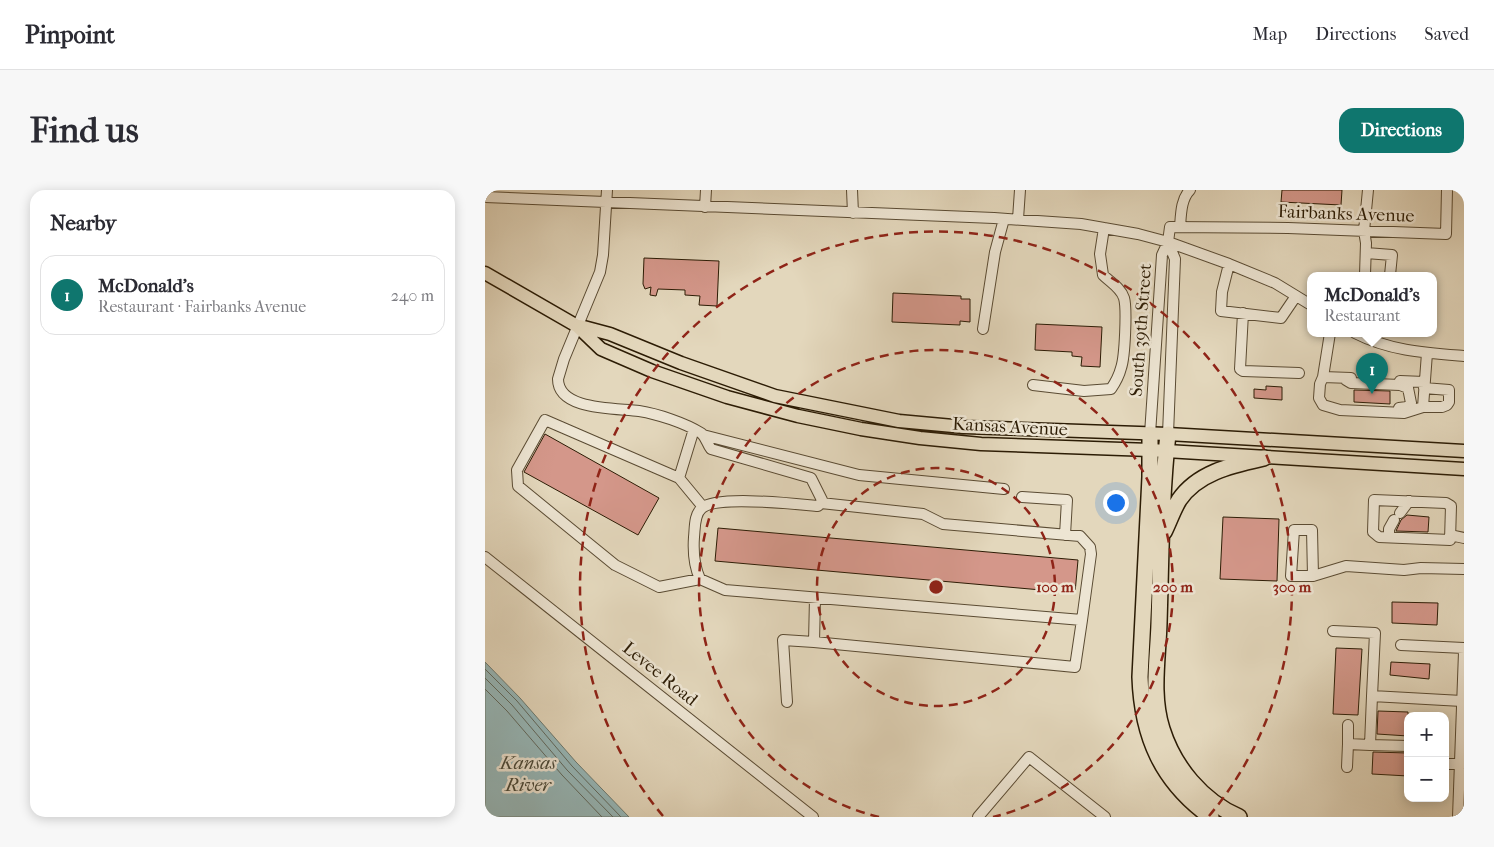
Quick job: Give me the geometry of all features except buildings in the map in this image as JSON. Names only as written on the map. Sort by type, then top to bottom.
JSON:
[{"type":"highway","points":[[1151,434],[1140,677],[1141,700],[1147,730],[1156,755],[1169,777],[1194,805],[1211,817]]},
{"type":"highway","points":[[1168,434],[1161,538],[1156,702],[1162,729],[1179,767],[1200,792],[1239,817]]},
{"type":"highway","points":[[1161,538],[1179,501],[1194,483],[1219,470],[1264,458]]},
{"type":"main road","name":"Kansas Avenue","points":[[485,273],[577,326],[601,348],[652,371],[727,398],[798,416],[861,429],[920,438],[981,444],[1150,450],[1464,468]]},
{"type":"main road","name":"Kansas Avenue","points":[[577,326],[610,334],[681,363],[775,396],[899,421],[964,427],[1168,434],[1464,451]]},
{"type":"street","points":[[607,190],[603,255],[600,272],[577,326],[558,379],[558,386],[563,395],[574,402],[639,411],[660,416],[703,435],[859,475],[1004,489]]},
{"type":"street","points":[[705,207],[706,190]]},
{"type":"street","points":[[852,190],[853,213]]},
{"type":"street","points":[[1019,219],[1020,190]]},
{"type":"street","points":[[1168,242],[1170,226],[1182,227],[1181,212],[1186,194],[1190,190]]},
{"type":"street","points":[[1365,272],[1366,242],[1364,230],[1368,190]]},
{"type":"street","name":"Fairbanks Avenue","points":[[1182,227],[1364,230],[1446,234],[1447,190]]},
{"type":"street","points":[[485,197],[1054,221],[1138,234],[1168,242],[1275,283],[1307,303]]},
{"type":"street","points":[[983,329],[995,252],[1004,219]]},
{"type":"street","points":[[1033,385],[1084,391],[1111,389],[1115,383],[1122,367],[1126,311],[1124,298],[1119,289],[1103,275],[1101,268],[1100,254],[1104,228]]},
{"type":"street","name":"South 39th Street","points":[[1151,434],[1163,255],[1168,242]]},
{"type":"street","name":"South 39th Street","points":[[1168,242],[1175,259],[1168,434]]},
{"type":"street","points":[[1366,253],[1392,255],[1390,272]]},
{"type":"street","points":[[1229,264],[1222,292],[1221,311],[1281,318],[1296,296]]},
{"type":"street","points":[[1243,313],[1240,369],[1299,373]]},
{"type":"street","points":[[1323,377],[1424,385],[1449,390],[1449,402],[1447,406],[1423,407],[1404,413],[1341,410],[1323,404],[1319,398],[1320,384],[1323,377],[1329,337]]},
{"type":"street","points":[[1363,337],[1380,345],[1412,352],[1464,356]]},
{"type":"street","points":[[1423,407],[1427,353]]},
{"type":"street","points":[[1341,410],[1343,406],[1401,408],[1407,407],[1411,403],[1408,388],[1399,384],[1351,382],[1345,378]]},
{"type":"street","points":[[703,507],[679,478],[545,420],[517,470],[518,486],[615,565],[659,587],[701,579],[725,590],[1082,620]]},
{"type":"street","points":[[679,478],[693,429]]},
{"type":"street","points":[[703,435],[711,449],[811,478],[821,500]]},
{"type":"street","points":[[1022,497],[1067,500],[1065,535]]},
{"type":"street","points":[[701,579],[696,570],[694,538],[695,524],[703,507],[726,500],[817,506],[821,500]]},
{"type":"street","points":[[787,702],[783,640],[1075,667],[1091,554],[1090,547],[1080,536],[943,524],[923,514],[821,500]]},
{"type":"street","points":[[1450,537],[1451,506],[1446,503],[1374,500],[1373,532],[1384,537],[1464,538]]},
{"type":"street","points":[[1384,537],[1409,501]]},
{"type":"street","points":[[1313,576],[1312,530],[1294,530],[1291,576],[1313,576],[1346,566],[1404,570],[1421,568],[1464,569]]},
{"type":"street","name":"Levee Road","points":[[485,558],[813,817]]},
{"type":"street","points":[[814,642],[815,598]]},
{"type":"street","points":[[1333,631],[1375,632],[1370,745]]},
{"type":"street","points":[[1401,645],[1464,650],[1462,768],[1459,817]]},
{"type":"street","points":[[1372,696],[1463,703]]},
{"type":"street","points":[[1347,767],[1348,725]]},
{"type":"street","points":[[1348,744],[1404,746]]},
{"type":"street","points":[[978,817],[1029,756],[1105,817]]},
{"type":"street","points":[[1449,765],[1462,768]]},
{"type":"water","name":"Kansas River","points":[[485,662],[520,698],[576,762],[629,817],[485,817]]},
{"type":"place","name":"McDonald's","points":[[1372,394]]}]
